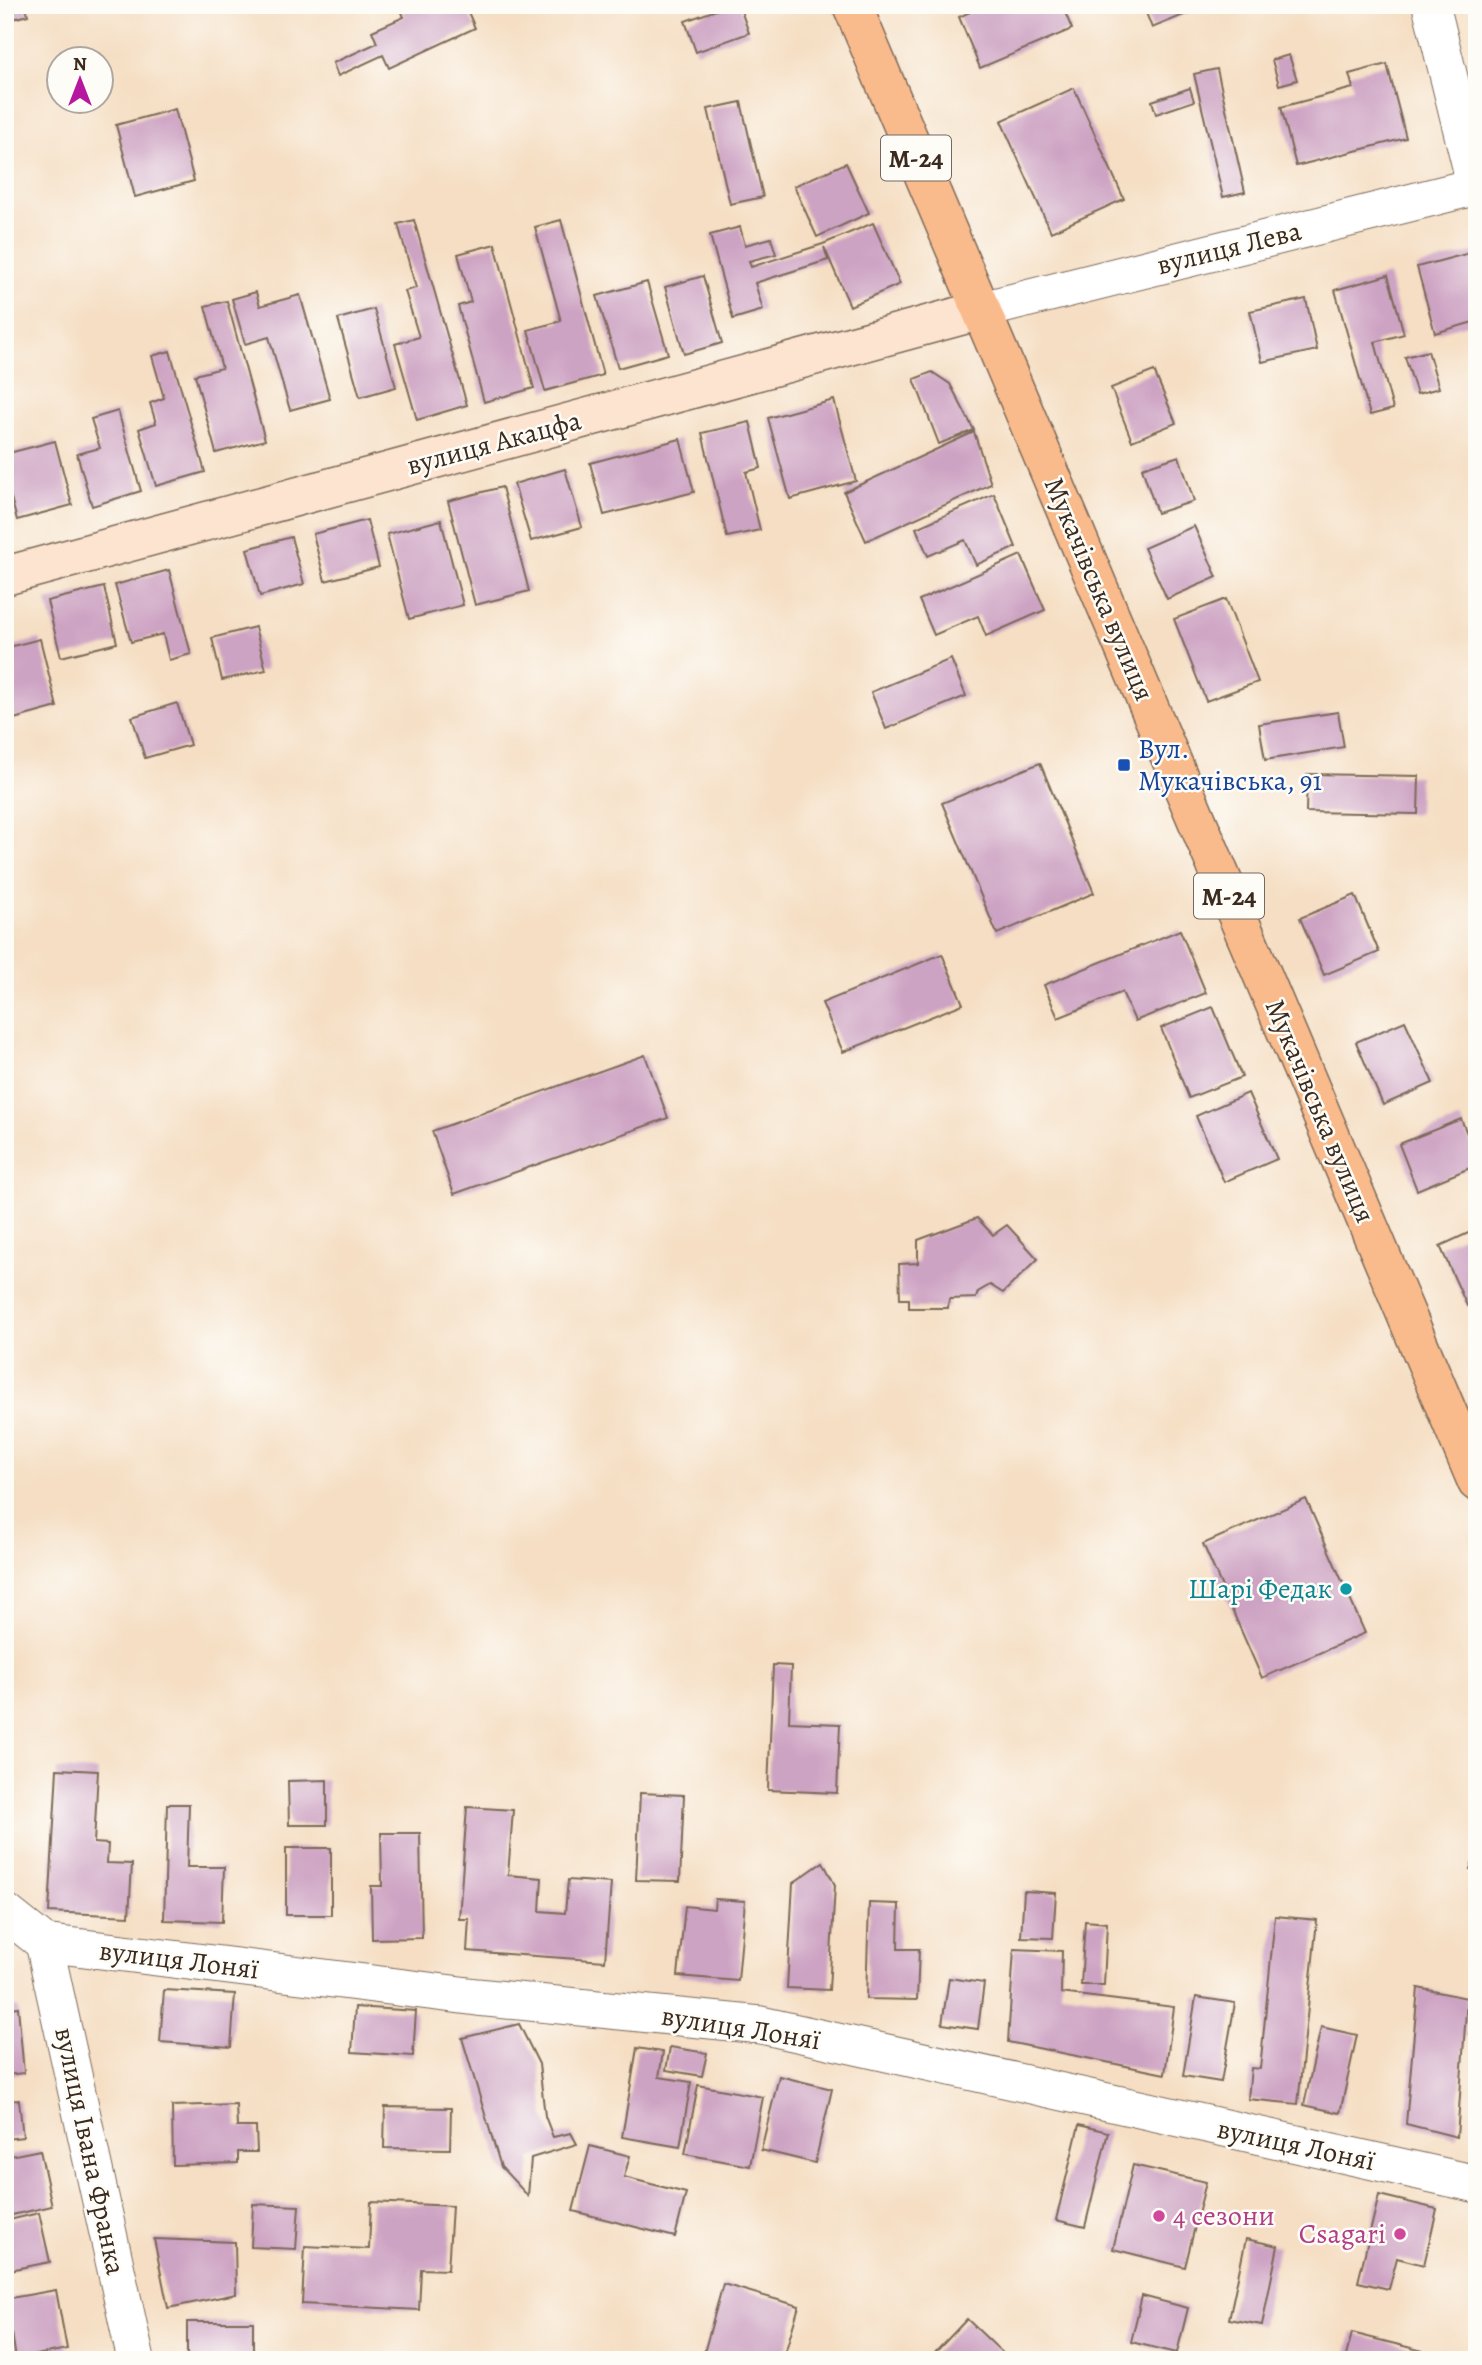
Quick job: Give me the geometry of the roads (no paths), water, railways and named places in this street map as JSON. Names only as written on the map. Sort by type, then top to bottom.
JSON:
[{"type":"highway","name":"Мукачівська вулиця","points":[[852,5],[1477,1482]]},
{"type":"street","points":[[1431,5],[1476,186]]},
{"type":"street","name":"вулиця Лева","points":[[982,310],[1476,186]]},
{"type":"street","name":"вулиця Акацфа","points":[[5,576],[982,310]]},
{"type":"street","points":[[5,1912],[44,1943]]},
{"type":"street","name":"вулиця Лоняї","points":[[44,1943],[477,1997],[761,2025],[1477,2184]]},
{"type":"street","name":"вулиця Івана Франка","points":[[44,1943],[136,2360]]},
{"type":"place","name":"Вул. Мукачівська, 91","points":[[1124,765]]},
{"type":"place","name":"Шарі Федак","points":[[1346,1589]]},
{"type":"place","name":"4 сезони","points":[[1159,2216]]},
{"type":"place","name":"Csagari","points":[[1400,2234]]}]
